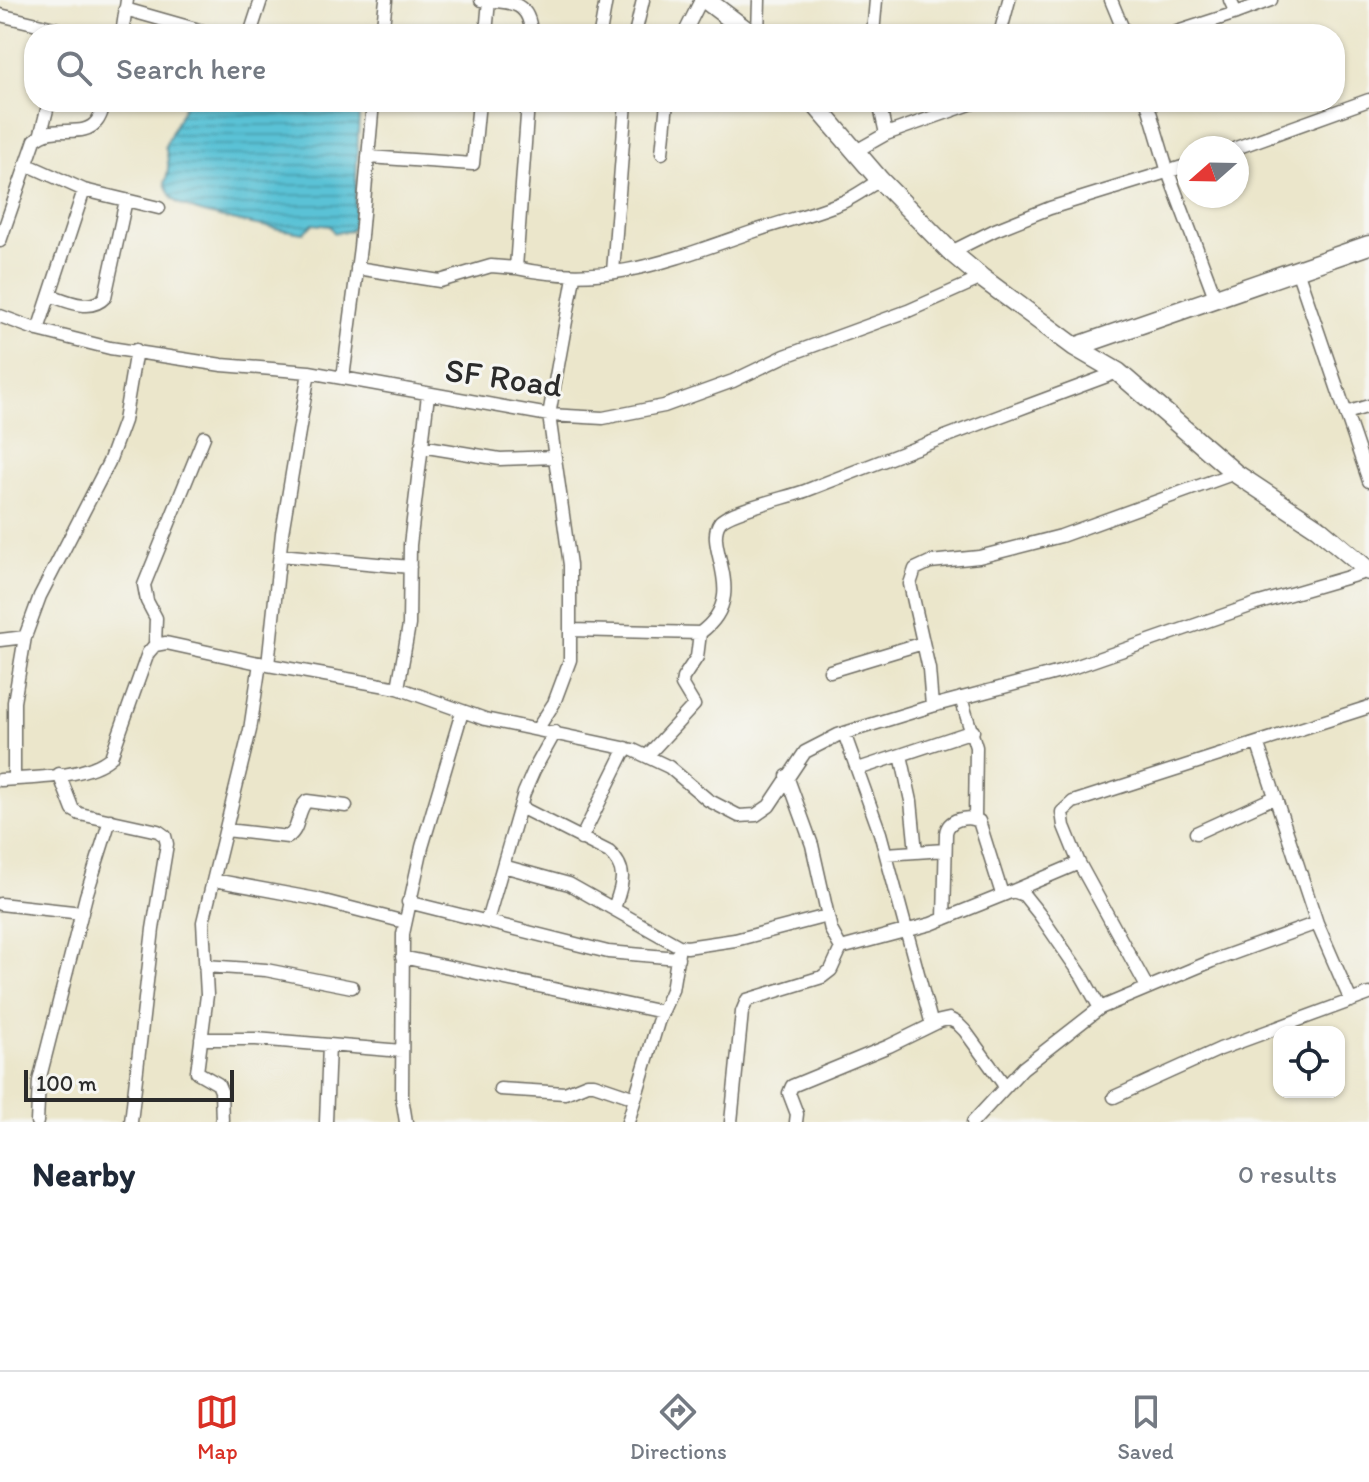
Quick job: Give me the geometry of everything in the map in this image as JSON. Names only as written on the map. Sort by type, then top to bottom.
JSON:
[{"type":"street","points":[[253,24],[261,0]]},
{"type":"street","points":[[383,24],[386,0]]},
{"type":"street","points":[[481,0],[515,3],[526,12],[529,24]]},
{"type":"street","points":[[487,24],[489,0]]},
{"type":"street","points":[[602,24],[606,0]]},
{"type":"street","points":[[637,24],[643,0]]},
{"type":"street","points":[[690,24],[703,0],[737,24]]},
{"type":"street","points":[[758,24],[759,0]]},
{"type":"street","points":[[874,24],[876,0]]},
{"type":"street","points":[[1003,24],[1009,0]]},
{"type":"street","points":[[1111,0],[1121,24]]},
{"type":"street","points":[[1230,0],[1236,13]]},
{"type":"street","points":[[1202,24],[1271,0]]},
{"type":"street","points":[[126,5],[183,24]]},
{"type":"street","points":[[0,15],[34,24]]},
{"type":"street","points":[[1345,109],[1369,100]]},
{"type":"street","points":[[0,241],[46,112]]},
{"type":"street","points":[[41,133],[89,128],[101,112]]},
{"type":"street","points":[[343,378],[372,112]]},
{"type":"street","points":[[368,157],[473,164],[478,112]]},
{"type":"street","points":[[516,268],[527,112]]},
{"type":"street","points":[[613,272],[625,112]]},
{"type":"street","points":[[662,153],[666,112]]},
{"type":"street","points":[[822,112],[880,180],[951,252],[1075,347],[1118,372],[1235,473],[1318,528],[1369,571]]},
{"type":"street","points":[[881,112],[886,134]]},
{"type":"street","points":[[856,151],[886,134],[948,112]]},
{"type":"street","points":[[1150,112],[1168,172],[1215,297]]},
{"type":"street","points":[[1249,143],[1336,112]]},
{"type":"street","points":[[26,164],[84,190],[159,208]]},
{"type":"street","points":[[951,252],[1050,208],[1177,169]]},
{"type":"street","points":[[357,268],[440,281],[491,266],[574,277],[647,267],[682,258],[846,201],[880,180]]},
{"type":"street","points":[[38,330],[84,190]]},
{"type":"street","points":[[50,295],[89,305],[99,303],[105,297],[126,200]]},
{"type":"street","points":[[1075,347],[1369,245]]},
{"type":"street","points":[[1297,270],[1369,481]]},
{"type":"street","points":[[538,728],[564,681],[570,660],[570,565],[549,415],[574,277]]},
{"type":"street","name":"SF Road","points":[[0,316],[38,330],[110,348],[222,365],[309,372],[549,415],[603,418],[664,406],[733,381],[785,356],[908,311],[982,278]]},
{"type":"street","points":[[14,779],[14,702],[25,637],[40,596],[109,462],[124,421],[136,350]]},
{"type":"street","points":[[222,1122],[218,1084],[197,1072],[207,995],[203,922],[264,664],[309,372]]},
{"type":"street","points":[[570,630],[700,633],[710,626],[719,613],[724,597],[724,575],[717,534],[720,522],[729,515],[792,496],[1118,372]]},
{"type":"street","points":[[398,688],[409,625],[410,567],[428,395]]},
{"type":"street","points":[[1346,413],[1369,406]]},
{"type":"street","points":[[155,645],[156,618],[147,601],[144,585],[204,437]]},
{"type":"street","points":[[421,446],[500,459],[555,457]]},
{"type":"street","points":[[932,706],[910,584],[915,569],[930,562],[979,557],[1061,536],[1235,473]]},
{"type":"street","points":[[280,555],[410,567]]},
{"type":"street","points":[[0,780],[87,770],[111,757],[148,653],[155,645],[166,643],[398,688],[485,719],[626,748],[669,767],[708,800],[739,816],[756,815],[769,806],[805,752],[844,733],[1073,668],[1256,604],[1369,571]]},
{"type":"street","points":[[647,756],[694,705],[682,685],[683,678],[697,657],[700,633]]},
{"type":"street","points":[[0,640],[25,637]]},
{"type":"street","points":[[830,671],[923,643]]},
{"type":"street","points":[[961,698],[973,731],[977,756],[975,819],[984,831],[1007,893]]},
{"type":"street","points":[[1147,987],[1079,863],[1064,826],[1062,812],[1073,802],[1369,707]]},
{"type":"street","points":[[406,1122],[402,1097],[405,922],[422,847],[462,712]]},
{"type":"street","points":[[858,769],[973,731]]},
{"type":"street","points":[[487,921],[520,807],[534,770],[555,732]]},
{"type":"street","points":[[844,733],[886,854],[932,1025]]},
{"type":"street","points":[[1258,745],[1317,923],[1351,1001]]},
{"type":"street","points":[[581,839],[626,748]]},
{"type":"street","points":[[901,755],[911,801],[916,852]]},
{"type":"street","points":[[59,774],[73,810],[158,831],[165,836],[167,844],[153,929],[131,1122]]},
{"type":"street","points":[[731,1122],[742,1012],[747,1000],[822,977],[831,970],[841,948],[827,916],[812,845],[787,776]]},
{"type":"street","points":[[1196,833],[1275,797]]},
{"type":"street","points":[[226,830],[288,837],[294,833],[303,804],[307,801],[346,806]]},
{"type":"street","points":[[520,807],[609,852],[621,866],[622,883],[614,908]]},
{"type":"street","points":[[944,919],[945,850],[949,824],[975,819]]},
{"type":"street","points":[[37,1122],[39,1081],[82,913],[110,820]]},
{"type":"street","points":[[886,854],[945,850]]},
{"type":"street","points":[[841,948],[944,919],[1079,863]]},
{"type":"street","points":[[503,866],[569,884],[614,908],[678,952]]},
{"type":"street","points":[[214,880],[316,899],[405,922]]},
{"type":"street","points":[[1007,893],[1024,895],[1067,953],[1100,1008]]},
{"type":"street","points":[[408,902],[608,952],[678,952],[827,916]]},
{"type":"street","points":[[0,904],[82,913]]},
{"type":"street","points":[[973,1122],[1005,1086],[1056,1040],[1100,1008],[1147,987],[1317,923]]},
{"type":"street","points":[[628,1122],[662,1012],[672,990],[678,952]]},
{"type":"street","points":[[402,957],[662,1012]]},
{"type":"street","points":[[205,966],[266,970],[352,987]]},
{"type":"street","points":[[1114,1097],[1233,1044],[1369,994]]},
{"type":"street","points":[[796,1122],[797,1114],[789,1093],[792,1086],[949,1019],[957,1023],[1005,1086]]},
{"type":"street","points":[[201,1039],[256,1039],[402,1051]]},
{"type":"street","points":[[326,1122],[329,1045]]},
{"type":"street","points":[[500,1089],[565,1093],[594,1084],[635,1098]]},
{"type":"water","points":[[181,112],[356,112],[359,116],[354,227],[334,233],[330,226],[313,224],[303,233],[215,216],[183,206],[169,194],[165,183],[168,164],[165,146]]}]
